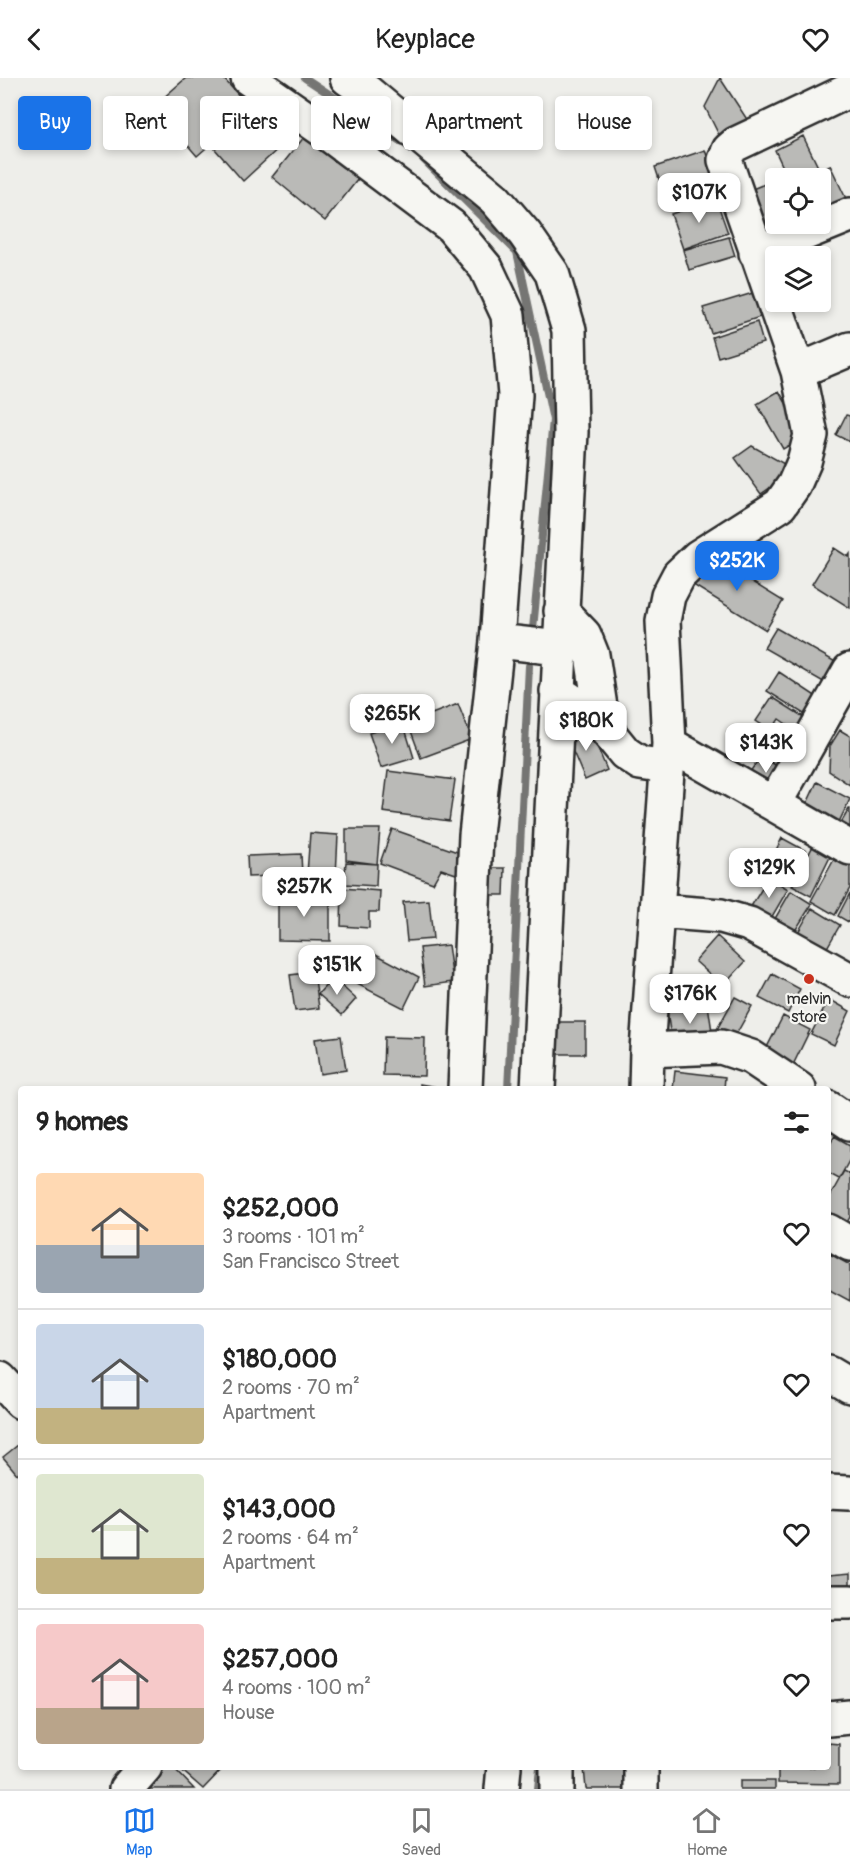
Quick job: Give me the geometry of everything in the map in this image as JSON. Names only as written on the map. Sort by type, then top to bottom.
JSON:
[{"type":"street","points":[[248,78],[323,130],[451,226],[486,268],[508,315],[515,395],[497,641],[476,836],[465,1086]]},
{"type":"street","points":[[347,78],[368,92],[495,199],[525,234],[552,273],[569,330],[571,432],[538,1086]]},
{"type":"street","points":[[646,1086],[668,755],[663,621],[668,596],[679,575],[698,557],[780,505],[794,485],[804,462],[811,435],[798,371],[725,160],[729,150],[736,144],[850,90]]},
{"type":"street","points":[[756,253],[850,215]]},
{"type":"street","points":[[798,371],[850,349]]},
{"type":"street","points":[[561,611],[584,635],[592,655],[603,726]]},
{"type":"street","points":[[497,641],[559,648]]},
{"type":"street","points":[[774,804],[850,670]]},
{"type":"street","points":[[557,691],[587,711],[603,726],[625,753],[640,763],[668,755],[774,804],[850,848]]},
{"type":"street","points":[[657,911],[721,916],[749,924],[850,980]]},
{"type":"street","points":[[647,1050],[721,1047],[751,1057],[794,1086]]},
{"type":"street","points":[[831,1110],[850,1123]]},
{"type":"street","points":[[831,1233],[850,1244]]},
{"type":"street","points":[[831,1375],[850,1386]]},
{"type":"street","points":[[0,1379],[18,1399]]},
{"type":"street","points":[[831,1492],[850,1492],[850,1502]]},
{"type":"street","points":[[831,1602],[850,1602]]},
{"type":"street","points":[[831,1719],[850,1717]]},
{"type":"street","points":[[126,1789],[142,1770]]},
{"type":"street","points":[[502,1789],[504,1770]]},
{"type":"street","points":[[557,1770],[557,1789]]},
{"type":"street","points":[[641,1770],[641,1789]]},
{"type":"building","points":[[186,78],[223,78],[239,96],[200,96],[200,150],[204,150],[197,156],[188,146],[188,96],[165,96]]},
{"type":"building","points":[[720,78],[752,127],[724,145],[705,107]]},
{"type":"building","points":[[305,136],[311,141],[311,150],[322,150],[358,179],[325,221],[272,177],[294,150],[299,150],[299,143]]},
{"type":"building","points":[[803,136],[819,168],[783,168],[775,150]]},
{"type":"building","points":[[216,150],[277,150],[243,181]]},
{"type":"building","points":[[705,150],[714,177],[664,194],[655,167]]},
{"type":"building","points":[[830,165],[850,207],[831,213],[831,168],[824,168]]},
{"type":"building","points":[[765,184],[765,225],[750,190]]},
{"type":"building","points":[[716,199],[728,233],[683,249],[671,214]]},
{"type":"building","points":[[729,237],[735,256],[689,270],[683,250]]},
{"type":"building","points":[[753,293],[760,317],[711,333],[703,308]]},
{"type":"building","points":[[757,322],[763,343],[718,357],[712,337]]},
{"type":"building","points":[[779,391],[805,436],[783,449],[757,404]]},
{"type":"building","points":[[846,415],[850,416],[850,442],[836,435]]},
{"type":"building","points":[[752,446],[795,470],[761,494],[735,458]]},
{"type":"building","points":[[834,548],[848,557],[850,554],[850,608],[812,584]]},
{"type":"building","points":[[708,555],[783,601],[766,630],[690,583]]},
{"type":"building","points":[[776,628],[839,664],[827,684],[764,648]]},
{"type":"building","points":[[779,672],[823,701],[812,719],[767,691]]},
{"type":"building","points":[[772,697],[810,721],[801,734],[779,719],[771,731],[756,721]]},
{"type":"building","points":[[458,704],[472,739],[421,758],[408,723]]},
{"type":"building","points":[[403,722],[414,758],[381,768],[369,733]]},
{"type":"building","points":[[778,724],[802,739],[786,765],[769,755],[775,746],[767,741]]},
{"type":"building","points":[[588,725],[607,770],[585,780],[566,735]]},
{"type":"building","points":[[840,730],[850,736],[850,785],[829,771],[830,746]]},
{"type":"building","points":[[761,756],[785,771],[772,792],[747,776]]},
{"type":"building","points":[[388,771],[455,780],[449,821],[383,812]]},
{"type":"building","points":[[817,782],[850,799],[837,826],[804,810]]},
{"type":"building","points":[[850,809],[850,834],[838,828]]},
{"type":"building","points":[[346,829],[380,829],[377,864],[346,860]]},
{"type":"building","points":[[392,829],[463,854],[456,874],[441,869],[433,883],[380,863]]},
{"type":"building","points":[[310,833],[338,835],[336,876],[307,874]]},
{"type":"building","points":[[782,838],[806,851],[790,884],[765,872]]},
{"type":"building","points":[[813,846],[831,855],[811,896],[792,886]]},
{"type":"building","points":[[301,854],[302,875],[248,877],[247,856]]},
{"type":"building","points":[[836,856],[850,864],[850,888],[835,915],[811,901]]},
{"type":"building","points":[[346,862],[377,864],[376,886],[344,884]]},
{"type":"building","points":[[489,868],[505,868],[504,895],[489,895]]},
{"type":"building","points":[[769,877],[788,889],[770,920],[750,908]]},
{"type":"building","points":[[342,888],[380,891],[379,912],[369,912],[369,928],[341,926]]},
{"type":"building","points":[[791,891],[812,904],[793,934],[773,922]]},
{"type":"building","points":[[850,893],[850,923],[838,916]]},
{"type":"building","points":[[278,894],[330,895],[330,941],[278,940]]},
{"type":"building","points":[[429,900],[433,939],[407,941],[403,902]]},
{"type":"building","points":[[812,908],[840,925],[821,958],[793,941]]},
{"type":"building","points":[[717,936],[745,962],[723,986],[695,961]]},
{"type":"building","points":[[448,945],[453,982],[425,986],[420,948]]},
{"type":"building","points":[[372,952],[419,977],[404,1008],[357,984]]},
{"type":"building","points":[[314,972],[319,1008],[295,1011],[290,975]]},
{"type":"building","points":[[772,974],[800,989],[788,1013],[759,998]]},
{"type":"building","points":[[333,978],[356,999],[342,1015],[318,994]]},
{"type":"building","points":[[735,997],[752,1006],[733,1040],[716,1031]]},
{"type":"building","points":[[829,999],[850,1011],[834,1045],[811,1034]]},
{"type":"building","points":[[708,1005],[713,1038],[672,1045],[667,1010]]},
{"type":"building","points":[[783,1016],[810,1030],[790,1071],[762,1057]]},
{"type":"building","points":[[549,1022],[585,1022],[585,1054],[548,1054]]},
{"type":"building","points":[[341,1036],[346,1070],[320,1074],[315,1039]]},
{"type":"building","points":[[384,1037],[425,1038],[424,1076],[383,1075]]},
{"type":"building","points":[[675,1071],[725,1077],[724,1086],[673,1086]]},
{"type":"building","points":[[834,1136],[850,1145],[850,1159],[839,1179],[831,1175],[831,1142]]},
{"type":"building","points":[[844,1171],[850,1174],[850,1217],[846,1224],[831,1216],[831,1195]]},
{"type":"building","points":[[831,1255],[850,1265],[850,1301],[831,1291]]},
{"type":"building","points":[[18,1445],[17,1474],[3,1457]]},
{"type":"building","points":[[850,1574],[850,1598],[831,1601],[831,1576]]},
{"type":"building","points":[[831,1743],[839,1744],[839,1784],[778,1783],[778,1770],[831,1770]]},
{"type":"building","points":[[158,1770],[176,1770],[194,1789],[147,1789]]},
{"type":"building","points":[[181,1770],[221,1770],[203,1789]]},
{"type":"building","points":[[584,1770],[627,1770],[628,1789],[586,1789]]},
{"type":"building","points":[[740,1781],[775,1781],[775,1789],[740,1789]]},
{"type":"waterway","points":[[305,78],[403,143]]},
{"type":"waterway","points":[[424,160],[517,252],[553,420],[533,629]]},
{"type":"waterway","points":[[508,1086],[529,666]]},
{"type":"waterway","points":[[538,1789],[540,1770]]},
{"type":"place","name":"melvin store","points":[[809,979]]}]
